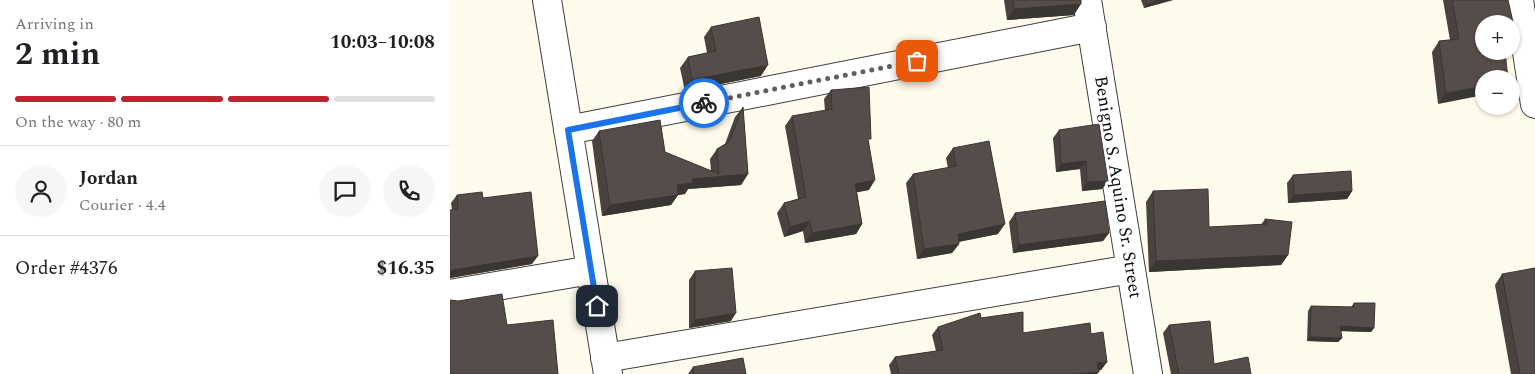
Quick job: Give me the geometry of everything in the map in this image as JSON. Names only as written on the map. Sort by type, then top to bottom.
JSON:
[{"type":"street","points":[[547,0],[607,366],[1131,268]]},
{"type":"street","name":"Benigno S. Aquino Sr. Street","points":[[1087,0],[1148,374]]},
{"type":"street","points":[[1519,0],[1535,104]]},
{"type":"street","points":[[568,130],[1092,27]]},
{"type":"street","points":[[450,294],[591,270]]},
{"type":"building","points":[[1013,0],[1081,0],[1081,4],[1014,9]]},
{"type":"building","points":[[1146,0],[1160,0],[1147,4]]},
{"type":"building","points":[[1452,0],[1508,0],[1511,15],[1475,15],[1475,60],[1506,60],[1507,70],[1475,70],[1475,88],[1446,93],[1439,41],[1459,39]]},
{"type":"building","points":[[759,17],[768,65],[692,80],[688,57],[716,51],[711,27]]},
{"type":"building","points":[[869,87],[871,139],[868,139],[875,180],[855,184],[862,224],[812,233],[810,221],[790,227],[784,203],[806,197],[792,116],[832,109],[831,90]]},
{"type":"building","points":[[743,107],[748,174],[692,179],[693,183],[677,185],[678,195],[610,205],[599,131],[660,120],[665,152],[719,174],[717,149],[729,142]]},
{"type":"building","points":[[1099,124],[1108,181],[1087,182],[1086,161],[1061,164],[1059,130]]},
{"type":"building","points":[[989,141],[1005,224],[958,234],[959,244],[924,249],[913,174],[956,166],[953,148]]},
{"type":"building","points":[[1351,171],[1352,191],[1294,195],[1293,175]]},
{"type":"building","points":[[1208,189],[1209,227],[1267,224],[1265,219],[1292,222],[1288,255],[1156,261],[1153,191]]},
{"type":"building","points":[[482,192],[483,198],[531,192],[538,256],[450,272],[450,210],[458,209],[457,195]]},
{"type":"building","points":[[1105,201],[1109,233],[1019,245],[1015,213]]},
{"type":"building","points":[[732,268],[736,313],[695,320],[695,271]]},
{"type":"building","points":[[1535,268],[1535,374],[1520,374],[1502,274]]},
{"type":"building","points":[[502,294],[507,325],[553,320],[558,374],[450,374],[450,300],[458,301]]},
{"type":"building","points":[[1354,303],[1375,303],[1374,328],[1340,326],[1342,338],[1310,337],[1311,306],[1354,307]]},
{"type":"building","points":[[1023,312],[1023,333],[1090,323],[1091,334],[1103,332],[1107,362],[1097,363],[1099,372],[1073,374],[899,374],[895,357],[943,350],[938,327],[980,313],[981,318]]},
{"type":"building","points":[[1210,321],[1214,364],[1248,357],[1251,374],[1179,374],[1169,325]]},
{"type":"building","points":[[743,358],[746,374],[694,374],[693,367]]},
{"type":"way so far","points":[[704,103],[917,61]]},
{"type":"route","points":[[597,306],[568,130],[704,103]]}]
